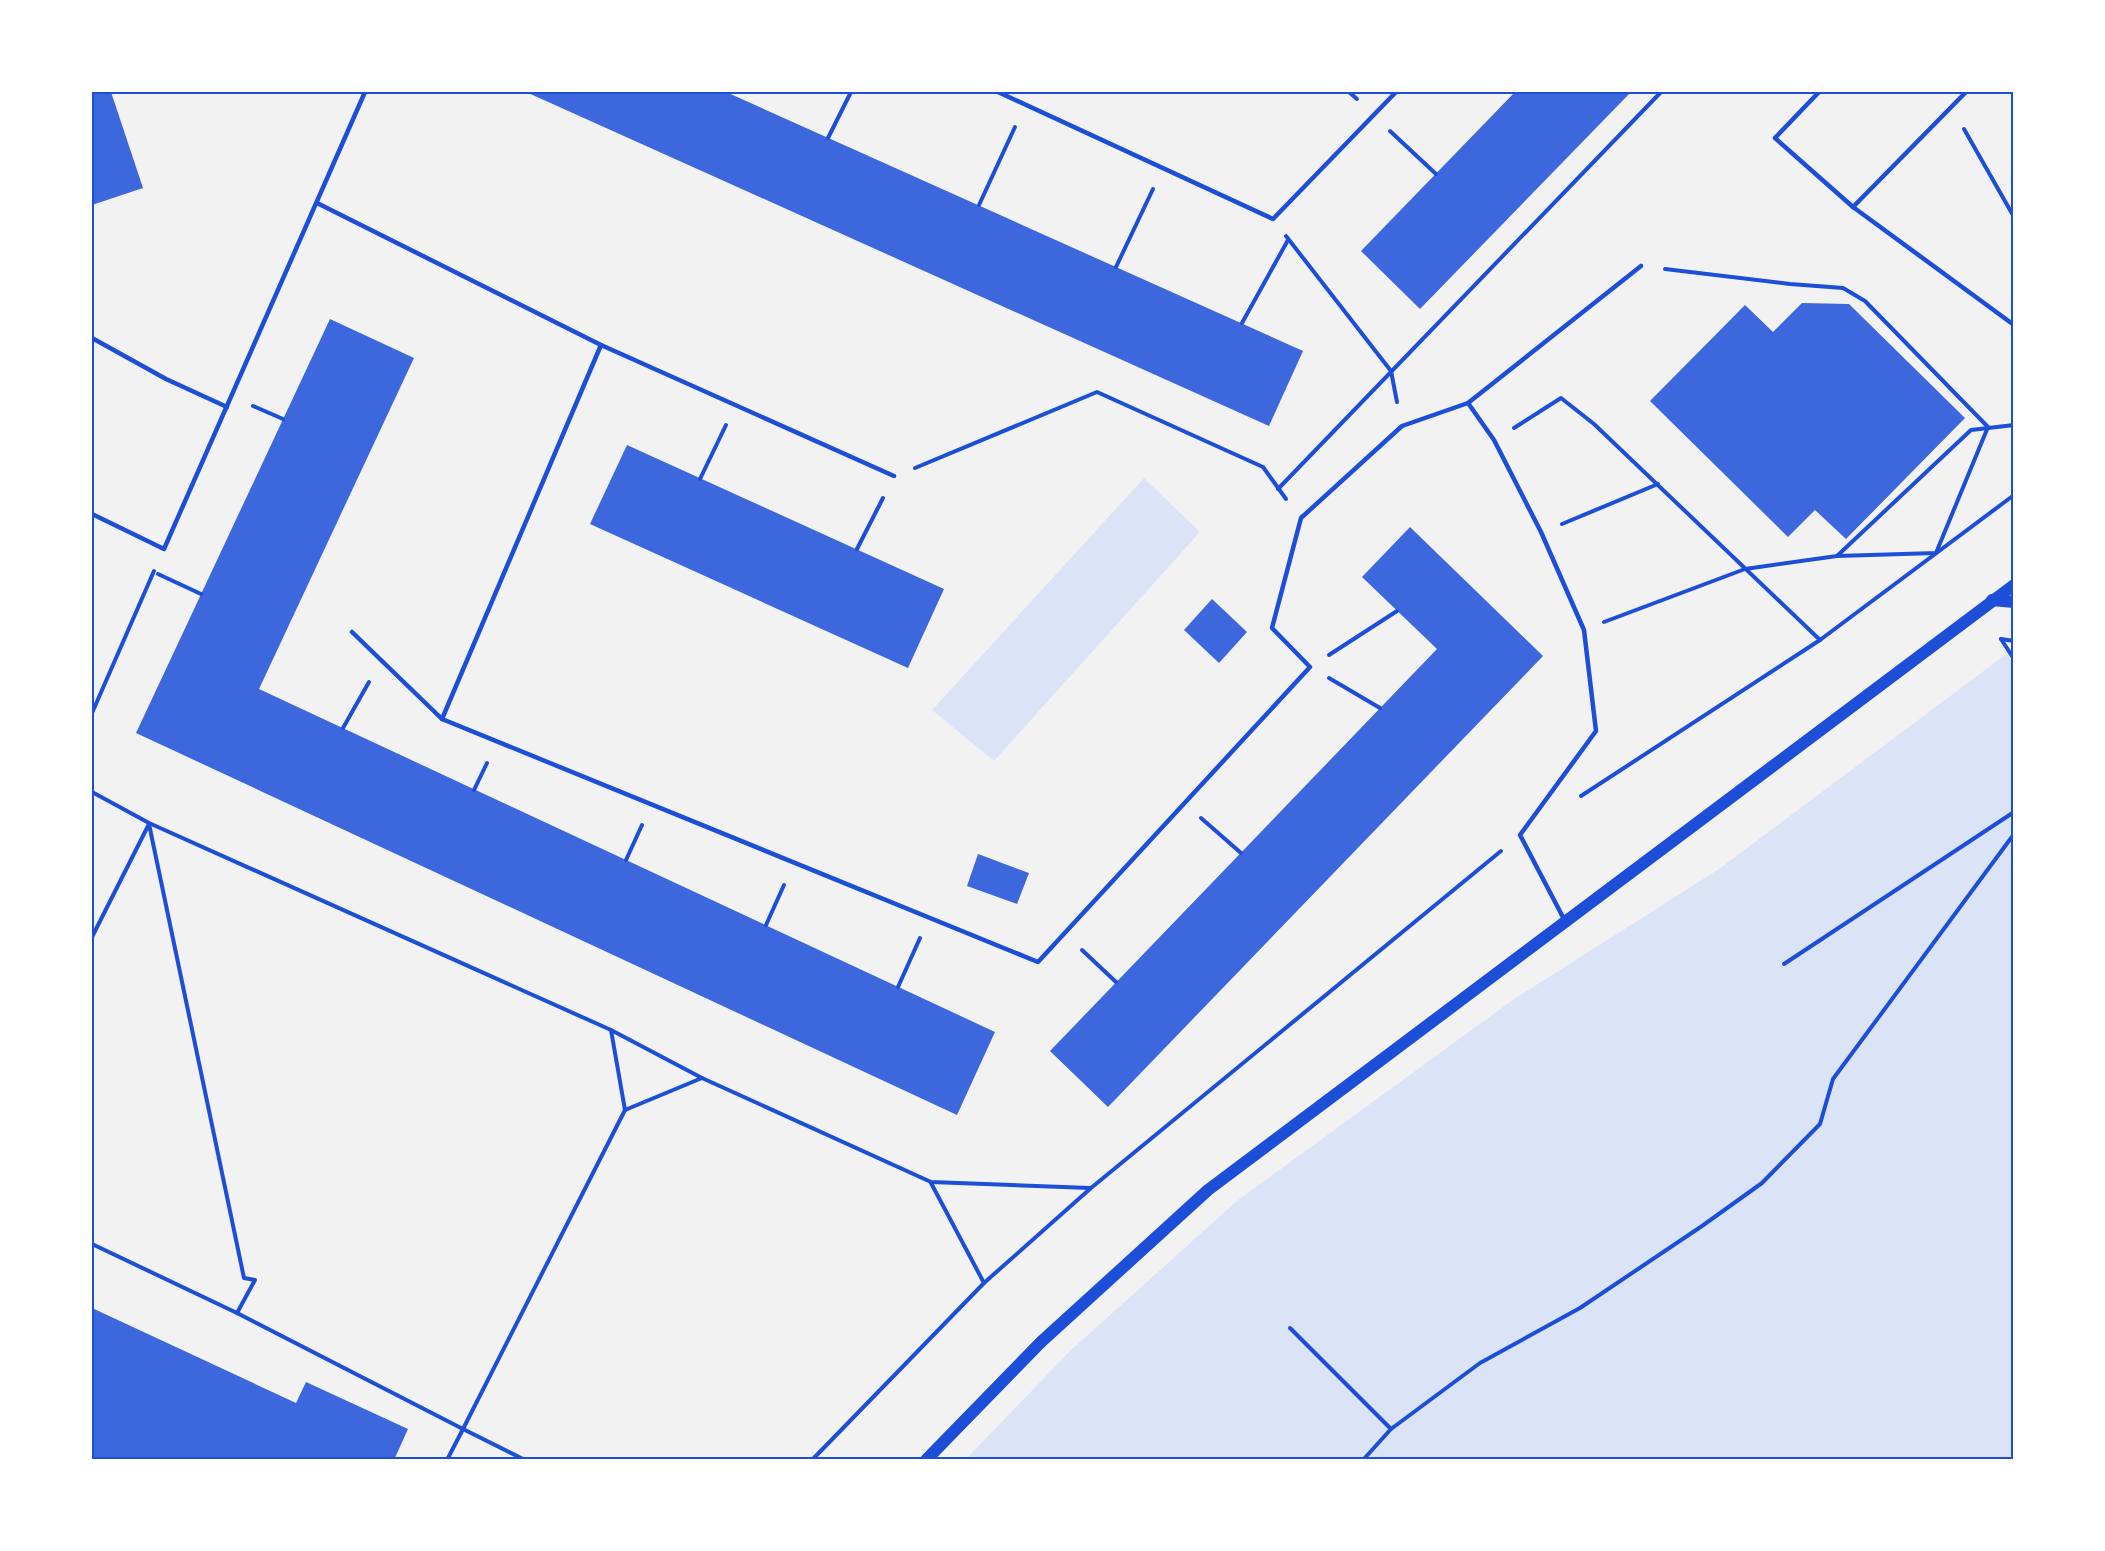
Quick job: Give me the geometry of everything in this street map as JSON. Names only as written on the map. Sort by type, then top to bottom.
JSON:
[{"type":"main road","points":[[926,1460],[1041,1342],[1208,1190],[2013,585]]},
{"type":"main road","points":[[1992,600],[2013,602]]},
{"type":"lane","points":[[92,514],[164,549],[364,92]]},
{"type":"lane","points":[[998,92],[1273,219],[1396,92]]},
{"type":"lane","points":[[1820,92],[1775,138],[1853,207],[2013,324]]},
{"type":"lane","points":[[1853,207],[1966,92]]},
{"type":"lane","points":[[317,203],[601,345],[894,476]]},
{"type":"lane","points":[[352,632],[442,719],[1038,962],[1310,667],[1272,628],[1301,518],[1402,426],[1468,403],[1641,266]]},
{"type":"lane","points":[[92,338],[166,379],[227,407]]},
{"type":"lane","points":[[442,719],[601,345]]},
{"type":"lane","points":[[1468,403],[1494,440],[1541,532],[1584,630],[1596,731],[1520,835],[1565,921]]},
{"type":"path","points":[[828,138],[850,92]]},
{"type":"path","points":[[1278,489],[1661,92]]},
{"type":"path","points":[[980,206],[1026,104]]},
{"type":"path","points":[[1952,106],[2013,217]]},
{"type":"path","points":[[1373,115],[1436,174]]},
{"type":"path","points":[[1116,267],[1163,168]]},
{"type":"path","points":[[1273,219],[1391,372],[1402,426]]},
{"type":"path","points":[[1242,323],[1288,239]]},
{"type":"path","points":[[1641,266],[1843,288],[1865,301],[1988,427]]},
{"type":"path","points":[[857,549],[894,476],[1097,392],[1263,467],[1301,518]]},
{"type":"path","points":[[231,397],[283,419]]},
{"type":"path","points":[[1494,440],[1561,398],[1594,424],[1820,640]]},
{"type":"path","points":[[700,478],[735,405]]},
{"type":"path","points":[[1837,556],[1971,430],[2013,425]]},
{"type":"path","points":[[1935,553],[1988,427]]},
{"type":"path","points":[[1541,532],[1658,484]]},
{"type":"path","points":[[1580,796],[1820,640],[2013,495]]},
{"type":"path","points":[[92,713],[164,549]]},
{"type":"path","points":[[1584,630],[1745,569],[1837,556],[1935,553]]},
{"type":"path","points":[[154,572],[201,594]]},
{"type":"path","points":[[1380,708],[1310,667],[1397,611]]},
{"type":"path","points":[[2013,640],[2001,639],[2013,659]]},
{"type":"path","points":[[343,728],[381,660]]},
{"type":"path","points":[[92,792],[149,823],[611,1030],[702,1078],[931,1182],[1091,1188]]},
{"type":"path","points":[[1185,803],[1241,853]]},
{"type":"path","points":[[626,860],[651,804]]},
{"type":"path","points":[[1784,964],[2013,812]]},
{"type":"path","points":[[92,936],[149,823]]},
{"type":"path","points":[[149,823],[244,1278],[255,1280],[237,1314]]},
{"type":"path","points":[[1363,1460],[1391,1429],[1480,1363],[1580,1308],[1762,1184],[1820,1124],[1833,1078],[2013,834]]},
{"type":"path","points":[[812,1460],[984,1283],[1091,1188],[1520,835]]},
{"type":"path","points":[[766,925],[793,862]]},
{"type":"path","points":[[898,987],[928,918]]},
{"type":"path","points":[[1064,934],[1116,982]]},
{"type":"path","points":[[447,1460],[625,1110],[611,1030]]},
{"type":"path","points":[[625,1110],[702,1078]]},
{"type":"path","points":[[931,1182],[984,1283]]},
{"type":"path","points":[[92,1244],[237,1314],[525,1460]]},
{"type":"path","points":[[1290,1328],[1391,1429]]},
{"type":"shaded area","points":[[1144,478],[1200,532],[994,761],[932,710]]},
{"type":"shaded area","points":[[2013,649],[2013,1459],[965,1460],[1070,1351],[1238,1200],[1514,999],[1719,869]]},
{"type":"building","points":[[92,92],[111,92],[143,188],[92,205]]},
{"type":"building","points":[[526,92],[726,92],[1303,351],[1269,426]]},
{"type":"building","points":[[1515,92],[1631,92],[1420,309],[1361,251]]},
{"type":"building","points":[[1802,303],[1849,304],[1965,418],[1846,539],[1815,510],[1788,537],[1650,401],[1745,305],[1773,332]]},
{"type":"building","points":[[330,319],[414,358],[259,689],[995,1032],[957,1115],[136,733]]},
{"type":"building","points":[[627,445],[944,589],[908,668],[590,524]]},
{"type":"building","points":[[1410,527],[1543,656],[1108,1107],[1050,1051],[1437,649],[1362,577]]},
{"type":"building","points":[[1212,599],[1247,632],[1219,663],[1184,630]]},
{"type":"building","points":[[978,854],[1029,873],[1017,904],[967,886]]},
{"type":"building","points":[[92,1308],[296,1403],[306,1382],[408,1429],[394,1460],[92,1460]]}]
